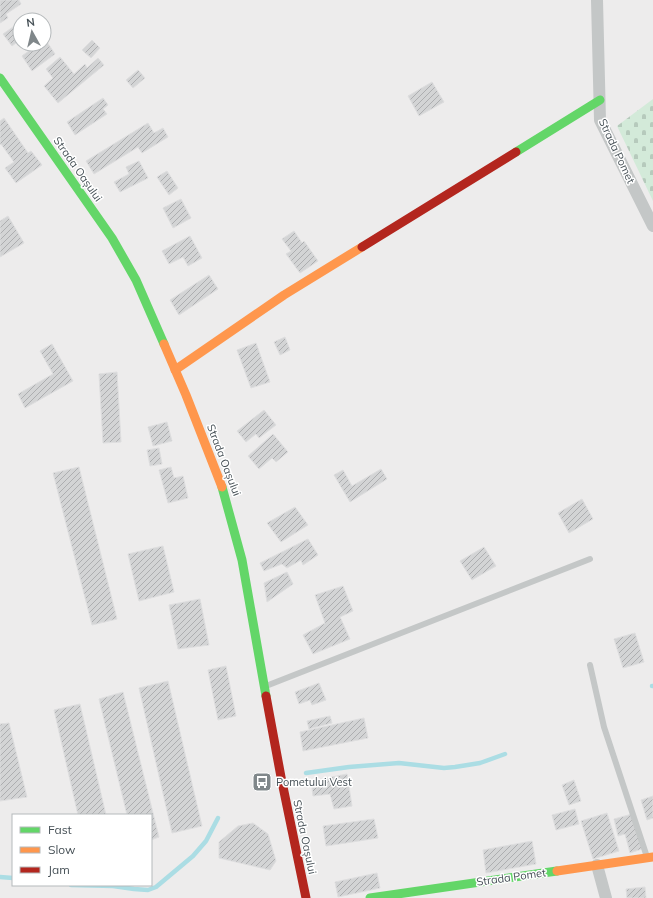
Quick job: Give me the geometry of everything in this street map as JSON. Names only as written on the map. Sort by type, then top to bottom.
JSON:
[{"type":"main road","name":"Strada Oașului","points":[[0,78],[112,238],[136,280],[175,370],[224,491],[242,560],[291,832],[306,898]]},
{"type":"main road","points":[[175,370],[284,295],[600,100]]},
{"type":"main road","name":"Strada Pomet","points":[[370,898],[650,858]]},
{"type":"street","name":"Strada Pomet","points":[[597,0],[600,120],[653,226]]},
{"type":"street","points":[[597,865],[606,898]]},
{"type":"lane","points":[[264,686],[590,559]]},
{"type":"lane","points":[[590,665],[604,727],[650,858]]},
{"type":"green space","points":[[653,99],[653,201],[617,126]]},
{"type":"building","points":[[0,0],[19,0],[21,4],[6,14],[8,18],[0,23]]},
{"type":"building","points":[[12,28],[12,46],[3,34]]},
{"type":"building","points":[[92,40],[100,48],[91,58],[82,50]]},
{"type":"building","points":[[52,50],[55,54],[32,71],[22,56],[27,52],[52,52]]},
{"type":"building","points":[[60,57],[74,74],[85,64],[87,68],[98,58],[104,65],[58,103],[44,86],[53,78],[46,69]]},
{"type":"building","points":[[138,70],[145,78],[133,88],[126,80]]},
{"type":"building","points":[[432,82],[444,102],[419,116],[408,96]]},
{"type":"building","points":[[103,98],[108,105],[103,109],[107,114],[75,135],[67,122]]},
{"type":"building","points":[[4,118],[28,153],[31,151],[42,165],[16,183],[5,168],[14,162],[1,144],[0,145],[0,121]]},
{"type":"building","points":[[148,123],[154,133],[163,128],[168,137],[142,153],[138,147],[94,174],[86,161]]},
{"type":"building","points":[[139,161],[148,178],[120,192],[114,182],[129,174],[126,167]]},
{"type":"building","points":[[167,171],[178,188],[169,195],[157,177]]},
{"type":"building","points":[[181,199],[191,218],[173,228],[163,208]]},
{"type":"building","points":[[8,216],[24,243],[0,257],[0,221]]},
{"type":"building","points":[[294,231],[302,243],[304,241],[318,261],[300,273],[286,254],[291,251],[282,239]]},
{"type":"building","points":[[190,236],[202,258],[188,266],[183,257],[169,264],[162,251]]},
{"type":"building","points":[[209,275],[218,289],[179,315],[170,300]]},
{"type":"building","points":[[285,337],[290,350],[280,355],[274,342]]},
{"type":"building","points":[[256,343],[270,382],[251,388],[237,350]]},
{"type":"building","points":[[52,344],[73,381],[25,408],[18,394],[53,374],[40,351]]},
{"type":"building","points":[[117,372],[121,442],[103,443],[99,374]]},
{"type":"building","points":[[264,410],[276,425],[259,438],[256,434],[246,442],[237,431]]},
{"type":"building","points":[[167,422],[172,441],[153,446],[148,427]]},
{"type":"building","points":[[273,434],[288,452],[276,462],[272,458],[259,469],[248,456]]},
{"type":"building","points":[[159,448],[162,464],[150,466],[147,450]]},
{"type":"building","points":[[79,467],[117,619],[92,625],[53,473]]},
{"type":"building","points":[[171,467],[174,478],[183,476],[188,498],[168,503],[159,470]]},
{"type":"building","points":[[381,469],[387,479],[350,502],[334,475],[343,470],[352,486]]},
{"type":"building","points":[[582,499],[593,519],[569,533],[558,513]]},
{"type":"building","points":[[295,507],[308,525],[281,542],[267,523]]},
{"type":"building","points":[[308,539],[318,555],[303,565],[301,560],[287,568],[282,564],[264,571],[260,563]]},
{"type":"building","points":[[163,546],[174,592],[139,601],[128,554]]},
{"type":"building","points":[[484,547],[496,566],[472,580],[460,561]]},
{"type":"building","points":[[287,572],[293,584],[267,602],[264,583]]},
{"type":"building","points":[[343,586],[353,611],[340,617],[350,639],[313,654],[303,635],[325,623],[315,595]]},
{"type":"building","points":[[200,599],[209,645],[178,649],[169,605]]},
{"type":"building","points":[[635,633],[644,662],[623,668],[614,639]]},
{"type":"building","points":[[226,666],[236,716],[218,720],[208,670]]},
{"type":"building","points":[[168,681],[202,826],[172,833],[139,688]]},
{"type":"building","points":[[319,683],[326,700],[312,705],[310,700],[299,704],[295,692]]},
{"type":"building","points":[[123,692],[159,837],[152,840],[152,814],[127,814],[99,699]]},
{"type":"building","points":[[80,704],[106,814],[78,814],[54,710]]},
{"type":"building","points":[[330,716],[332,723],[309,729],[307,721]]},
{"type":"building","points":[[364,718],[368,738],[303,751],[300,732]]},
{"type":"building","points":[[9,723],[27,797],[0,801],[0,724]]},
{"type":"building","points":[[347,774],[352,806],[334,809],[330,794],[313,796],[311,781]]},
{"type":"building","points":[[574,780],[581,801],[569,805],[562,785]]},
{"type":"building","points":[[653,796],[653,818],[647,820],[641,800]]},
{"type":"building","points":[[575,809],[579,824],[556,830],[552,815]]},
{"type":"building","points":[[607,813],[619,851],[593,859],[581,821]]},
{"type":"building","points":[[632,814],[642,849],[630,853],[625,834],[618,836],[614,819]]},
{"type":"building","points":[[374,819],[378,838],[326,846],[323,826]]},
{"type":"building","points":[[253,823],[268,834],[276,861],[270,870],[219,858],[219,842],[238,826]]},
{"type":"building","points":[[532,841],[536,864],[486,873],[483,850]]},
{"type":"building","points":[[377,873],[380,888],[338,897],[335,882]]},
{"type":"building","points":[[645,887],[646,898],[627,898],[626,889]]},
{"type":"waterway","points":[[306,773],[349,767],[399,763],[444,768],[455,767],[480,763],[505,754]]},
{"type":"waterway","points":[[113,886],[148,890],[156,887],[193,856],[206,841],[218,818]]},
{"type":"waterway","points":[[0,877],[12,878]]},
{"type":"traffic: fast","points":[[0,78],[112,238],[136,280],[164,344]]},
{"type":"traffic: fast","points":[[516,152],[600,100]]},
{"type":"traffic: fast","points":[[222,487],[242,560],[266,696]]},
{"type":"traffic: fast","points":[[370,898],[557,871]]},
{"type":"traffic: slow","points":[[175,370],[284,295],[362,247]]},
{"type":"traffic: slow","points":[[164,344],[186,395],[222,487]]},
{"type":"traffic: slow","points":[[557,871],[653,857]]},
{"type":"traffic: jam","points":[[362,247],[516,152]]},
{"type":"traffic: jam","points":[[266,696],[306,898]]},
{"type":"place","name":"Pometului Vest","points":[[262,782]]}]
